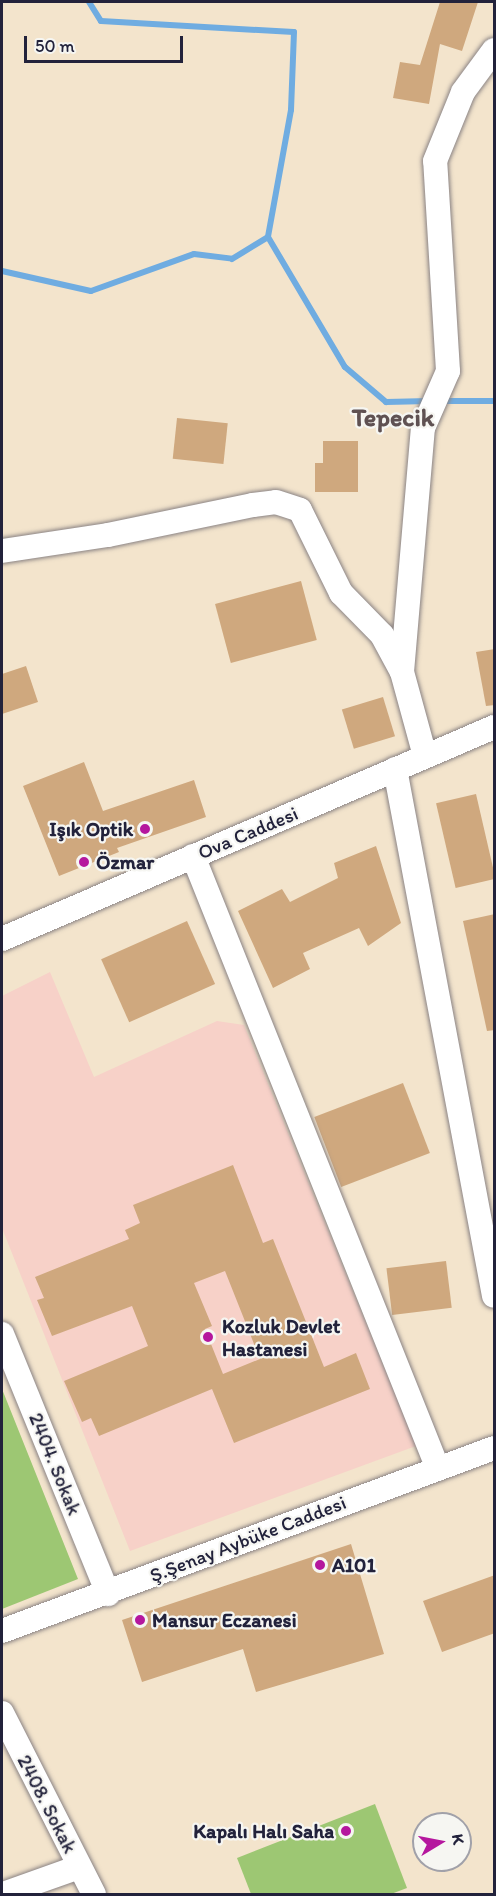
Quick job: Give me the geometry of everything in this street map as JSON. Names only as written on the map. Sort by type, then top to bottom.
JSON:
[{"type":"street","points":[[402,672],[423,428],[448,371],[435,161],[463,92],[495,50]]},
{"type":"street","points":[[2,551],[108,535],[276,502],[300,510],[341,593],[382,635],[402,672],[425,756]]},
{"type":"street","name":"Ova Caddesi","points":[[2,939],[495,727]]},
{"type":"street","points":[[395,769],[495,1296]]},
{"type":"street","points":[[193,856],[438,1469]]},
{"type":"street","name":"2404. Sokak","points":[[2,1334],[108,1594]]},
{"type":"street","name":"Ş.Şenay Aybüke Caddesi","points":[[2,1631],[108,1594],[495,1449]]},
{"type":"street","name":"2408. Sokak","points":[[2,1713],[94,1894]]},
{"type":"street","points":[[3,1894],[79,1867]]},
{"type":"shaded area","name":"Kozluk Devlet Hastanesi","points":[[50,972],[94,1077],[217,1021],[244,1025],[416,1446],[130,1551],[2,1228],[2,996]]},
{"type":"green space","points":[[2,1389],[78,1579],[2,1609]]},
{"type":"green space","name":"Kapalı Halı Saha","points":[[375,1804],[407,1888],[391,1894],[251,1894],[237,1858]]},
{"type":"building","points":[[440,2],[478,2],[462,51],[440,44],[429,104],[393,98],[400,62],[420,65]]},
{"type":"building","points":[[177,418],[228,423],[223,464],[173,459]]},
{"type":"building","points":[[323,441],[358,441],[358,492],[315,492],[315,463],[323,463]]},
{"type":"building","points":[[301,581],[317,640],[231,663],[215,604]]},
{"type":"building","points":[[495,649],[495,705],[486,706],[476,652]]},
{"type":"building","points":[[26,666],[38,702],[2,714],[2,674]]},
{"type":"building","points":[[383,697],[395,736],[354,749],[342,710]]},
{"type":"building","points":[[84,762],[103,811],[194,780],[206,817],[117,848],[119,852],[59,876],[23,786]]},
{"type":"building","points":[[476,794],[494,879],[456,888],[436,803]]},
{"type":"building","points":[[376,846],[401,923],[368,946],[359,928],[303,953],[310,969],[273,988],[238,911],[282,889],[290,902],[338,878],[334,863]]},
{"type":"building","points":[[495,914],[495,1030],[487,1031],[463,921]]},
{"type":"building","points":[[187,921],[215,984],[129,1022],[101,959]]},
{"type":"building","points":[[403,1083],[430,1153],[341,1187],[314,1117]]},
{"type":"building","points":[[233,1165],[263,1243],[273,1239],[324,1367],[356,1353],[370,1389],[234,1443],[212,1389],[99,1436],[91,1418],[82,1422],[64,1381],[148,1346],[132,1306],[52,1336],[37,1300],[44,1298],[35,1277],[129,1239],[125,1230],[140,1223],[133,1205]],"holes":[[[225,1271],[260,1359],[223,1374],[205,1329],[212,1326],[194,1283]]]},
{"type":"building","points":[[446,1261],[452,1308],[392,1315],[386,1268]]},
{"type":"building","points":[[351,1544],[384,1654],[256,1692],[243,1649],[142,1682],[122,1620]]},
{"type":"building","points":[[495,1575],[495,1633],[442,1652],[423,1601]]},
{"type":"waterway","points":[[89,2],[101,21],[294,32],[291,110],[268,237],[345,367],[386,402],[429,401]]},
{"type":"waterway","points":[[2,271],[91,291],[194,254],[232,259],[268,237]]},
{"type":"waterway","points":[[442,401],[494,401]]},
{"type":"place","name":"Işık Optik","points":[[145,829]]},
{"type":"place","name":"Özmar","points":[[84,862]]},
{"type":"place","name":"Kozluk Devlet Hastanesi","points":[[208,1337]]},
{"type":"place","name":"A101","points":[[320,1565]]},
{"type":"place","name":"Mansur Eczanesi","points":[[140,1620]]},
{"type":"place","name":"Kapalı Halı Saha","points":[[346,1831]]},
{"type":"district","name":"Tepecik","points":[[393,418]]}]
